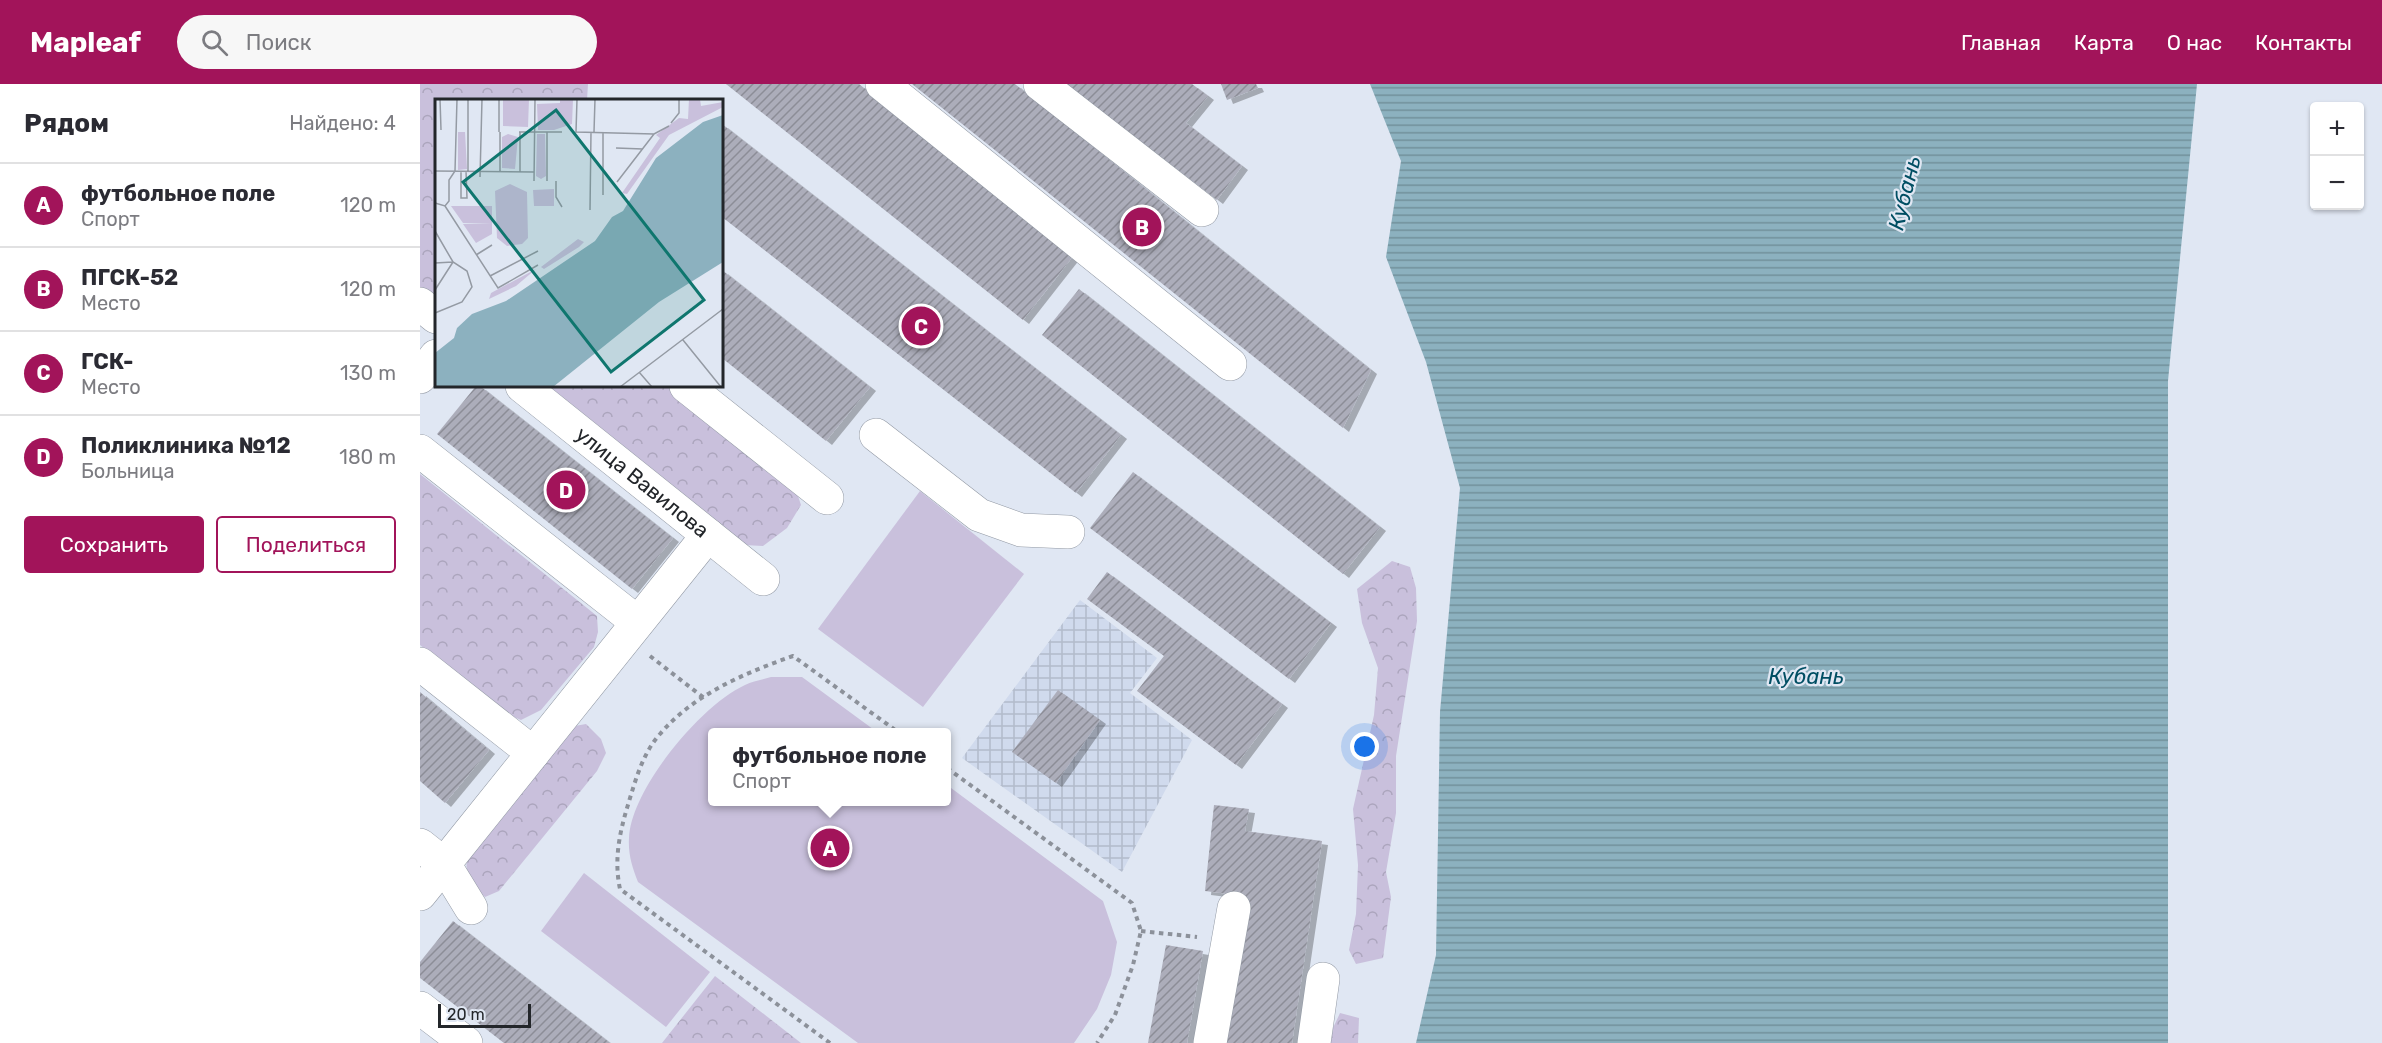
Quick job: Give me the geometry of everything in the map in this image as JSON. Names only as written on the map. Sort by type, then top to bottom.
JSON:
[{"type":"street","points":[[882,84],[1230,364]]},
{"type":"street","points":[[1040,84],[1202,210]]},
{"type":"street","points":[[420,304],[435,316]]},
{"type":"street","points":[[420,377],[435,357]]},
{"type":"street","name":"улица Вавилова","points":[[523,387],[763,579]]},
{"type":"street","points":[[687,387],[827,498]]},
{"type":"street","points":[[876,435],[979,515],[1021,530],[1068,532]]},
{"type":"street","points":[[420,451],[631,630]]},
{"type":"street","points":[[420,894],[432,854],[533,753],[708,535]]},
{"type":"street","points":[[420,664],[533,753]]},
{"type":"street","points":[[432,854],[471,908]]},
{"type":"street","points":[[1210,1043],[1234,908]]},
{"type":"street","points":[[1314,1043],[1323,979]]},
{"type":"street","points":[[420,1008],[466,1043]]},
{"type":"path","points":[[631,630],[704,698]]},
{"type":"path","points":[[830,1043],[620,889],[615,869],[621,826],[638,771],[659,735],[687,708],[747,673],[793,656],[892,728]]},
{"type":"path","points":[[951,771],[1132,903],[1141,931],[1133,965],[1115,1015],[1097,1043]]},
{"type":"path","points":[[1141,931],[1228,940]]},
{"type":"shaded area","points":[[1080,600],[1157,658],[1130,693],[1192,740],[1122,872],[962,758]]},
{"type":"green space","points":[[420,84],[588,84],[587,99],[435,99],[435,299],[420,287]]},
{"type":"green space","points":[[544,387],[672,387],[793,481],[801,505],[787,528],[763,546],[744,545]]},
{"type":"green space","points":[[420,474],[597,616],[598,632],[594,647],[541,710],[521,720],[507,714],[420,645]]},
{"type":"green space","points":[[920,491],[1024,574],[923,707],[818,629]]},
{"type":"green space","points":[[1392,561],[1410,567],[1416,588],[1417,621],[1396,756],[1396,813],[1386,872],[1391,897],[1383,958],[1356,964],[1349,950],[1356,914],[1358,865],[1353,809],[1374,715],[1378,668],[1362,623],[1357,589]]},
{"type":"green space","points":[[771,677],[802,677],[872,728],[708,728],[708,806],[951,806],[951,788],[1103,901],[1117,942],[1111,975],[1097,1009],[1074,1043],[858,1043],[638,882],[631,860],[629,838],[633,818],[642,796],[655,773],[689,729],[727,695],[751,682]]},
{"type":"green space","points":[[586,724],[601,739],[606,753],[597,771],[499,891],[485,897],[471,883],[467,873],[468,853],[569,727]]},
{"type":"green space","points":[[584,873],[710,972],[666,1027],[541,931]]},
{"type":"green space","points":[[715,976],[801,1043],[662,1043]]},
{"type":"green space","points":[[1340,1013],[1359,1018],[1358,1043],[1326,1043]]},
{"type":"water","name":"Кубань","points":[[1370,84],[2197,84],[2168,381],[2168,1043],[1416,1043],[1436,955],[1440,712],[1460,488],[1426,362],[1386,257],[1401,161]]},
{"type":"building","points":[[726,84],[859,84],[1074,255],[1023,320]]},
{"type":"building","points":[[912,84],[1015,84],[1371,370],[1343,428]]},
{"type":"building","points":[[1066,84],[1192,84],[1208,96],[1186,123],[1242,166],[1217,200]]},
{"type":"building","points":[[1221,84],[1256,84],[1258,88],[1227,100]]},
{"type":"building","points":[[723,125],[1121,435],[1076,493],[723,218]]},
{"type":"building","points":[[723,271],[870,387],[826,441],[723,359]]},
{"type":"building","points":[[1079,289],[1380,527],[1343,574],[1042,335]]},
{"type":"building","points":[[475,387],[481,387],[673,538],[632,589],[437,434]]},
{"type":"building","points":[[1133,472],[1331,623],[1289,679],[1090,528]]},
{"type":"building","points":[[1107,572],[1282,704],[1236,765],[1137,691],[1164,656],[1087,599]]},
{"type":"building","points":[[1058,690],[1100,720],[1056,783],[1012,752]]},
{"type":"building","points":[[420,692],[489,750],[445,803],[420,781]]},
{"type":"building","points":[[1214,805],[1249,809],[1245,831],[1322,841],[1292,1043],[1226,1043],[1245,896],[1205,891]]},
{"type":"building","points":[[453,921],[610,1043],[504,1043],[420,978],[420,962]]},
{"type":"building","points":[[1166,945],[1203,951],[1187,1043],[1148,1043]]},
{"type":"place","name":"ПГСК-52","points":[[1142,227]]},
{"type":"place","name":"ГСК-","points":[[921,326]]},
{"type":"place","name":"Поликлиника №12","points":[[566,490]]},
{"type":"place","name":"футбольное поле","points":[[830,848]]}]
